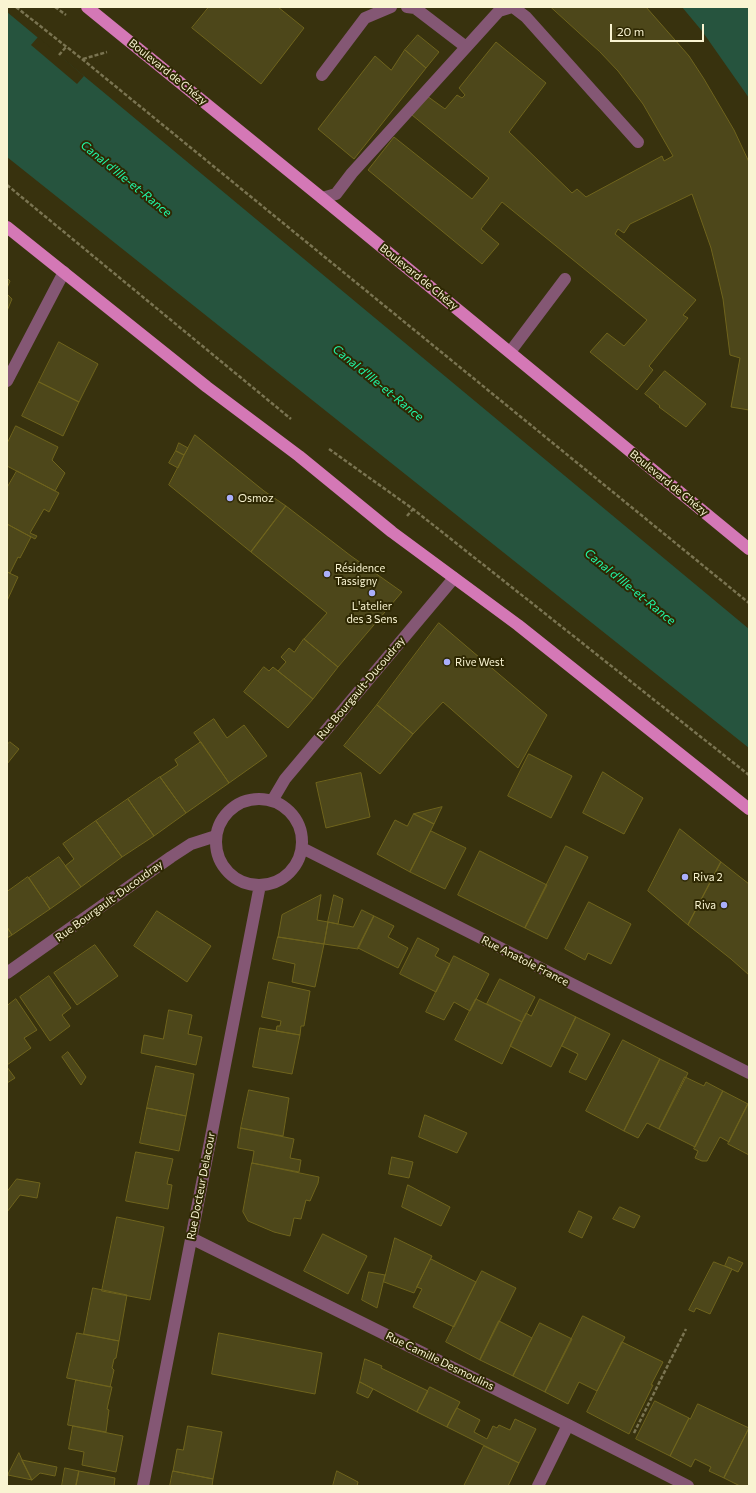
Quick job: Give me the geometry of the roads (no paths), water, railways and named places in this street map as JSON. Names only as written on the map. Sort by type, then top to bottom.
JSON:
[{"type":"main road","name":"Boulevard de Chézy","points":[[87,7],[749,549]]},
{"type":"main road","points":[[7,227],[207,387],[299,456],[392,532],[518,625],[749,809]]},
{"type":"street","points":[[322,75],[364,18],[391,7]]},
{"type":"street","points":[[408,7],[415,8],[466,47]]},
{"type":"street","points":[[322,198],[336,194],[352,173],[499,11],[513,7],[526,17],[638,142]]},
{"type":"street","points":[[7,381],[64,272]]},
{"type":"street","points":[[510,352],[565,279]]},
{"type":"street","name":"Rue Bourgault-Ducoudray","points":[[272,801],[285,779],[454,578]]},
{"type":"street","points":[[260,798],[272,801],[283,806],[292,814],[298,824],[302,836],[302,848],[297,863],[288,874],[275,882],[260,886],[246,883],[232,876],[222,865],[216,851],[216,836],[226,813],[236,805],[247,800],[260,798]]},
{"type":"street","name":"Rue Bourgault-Ducoudray","points":[[7,973],[171,857],[191,844],[216,836]]},
{"type":"street","name":"Rue Anatole France","points":[[302,848],[749,1073]]},
{"type":"street","name":"Rue Docteur Delacour","points":[[143,1486],[260,886]]},
{"type":"street","name":"Rue Camille Desmoulins","points":[[191,1238],[688,1486]]},
{"type":"street","points":[[538,1486],[568,1425]]},
{"type":"water","points":[[682,7],[749,7],[749,98],[702,31]]},
{"type":"water","name":"Canal d'Ille-et-Rance","points":[[7,12],[749,629],[749,748],[7,157]]},
{"type":"place","name":"Osmoz","points":[[230,498]]},
{"type":"place","name":"Résidence Tassigny","points":[[327,574]]},
{"type":"place","name":"L'atelier des 3 Sens","points":[[372,593]]},
{"type":"place","name":"Rive West","points":[[447,662]]},
{"type":"place","name":"Riva 2","points":[[685,877]]},
{"type":"place","name":"Riva","points":[[724,905]]}]
